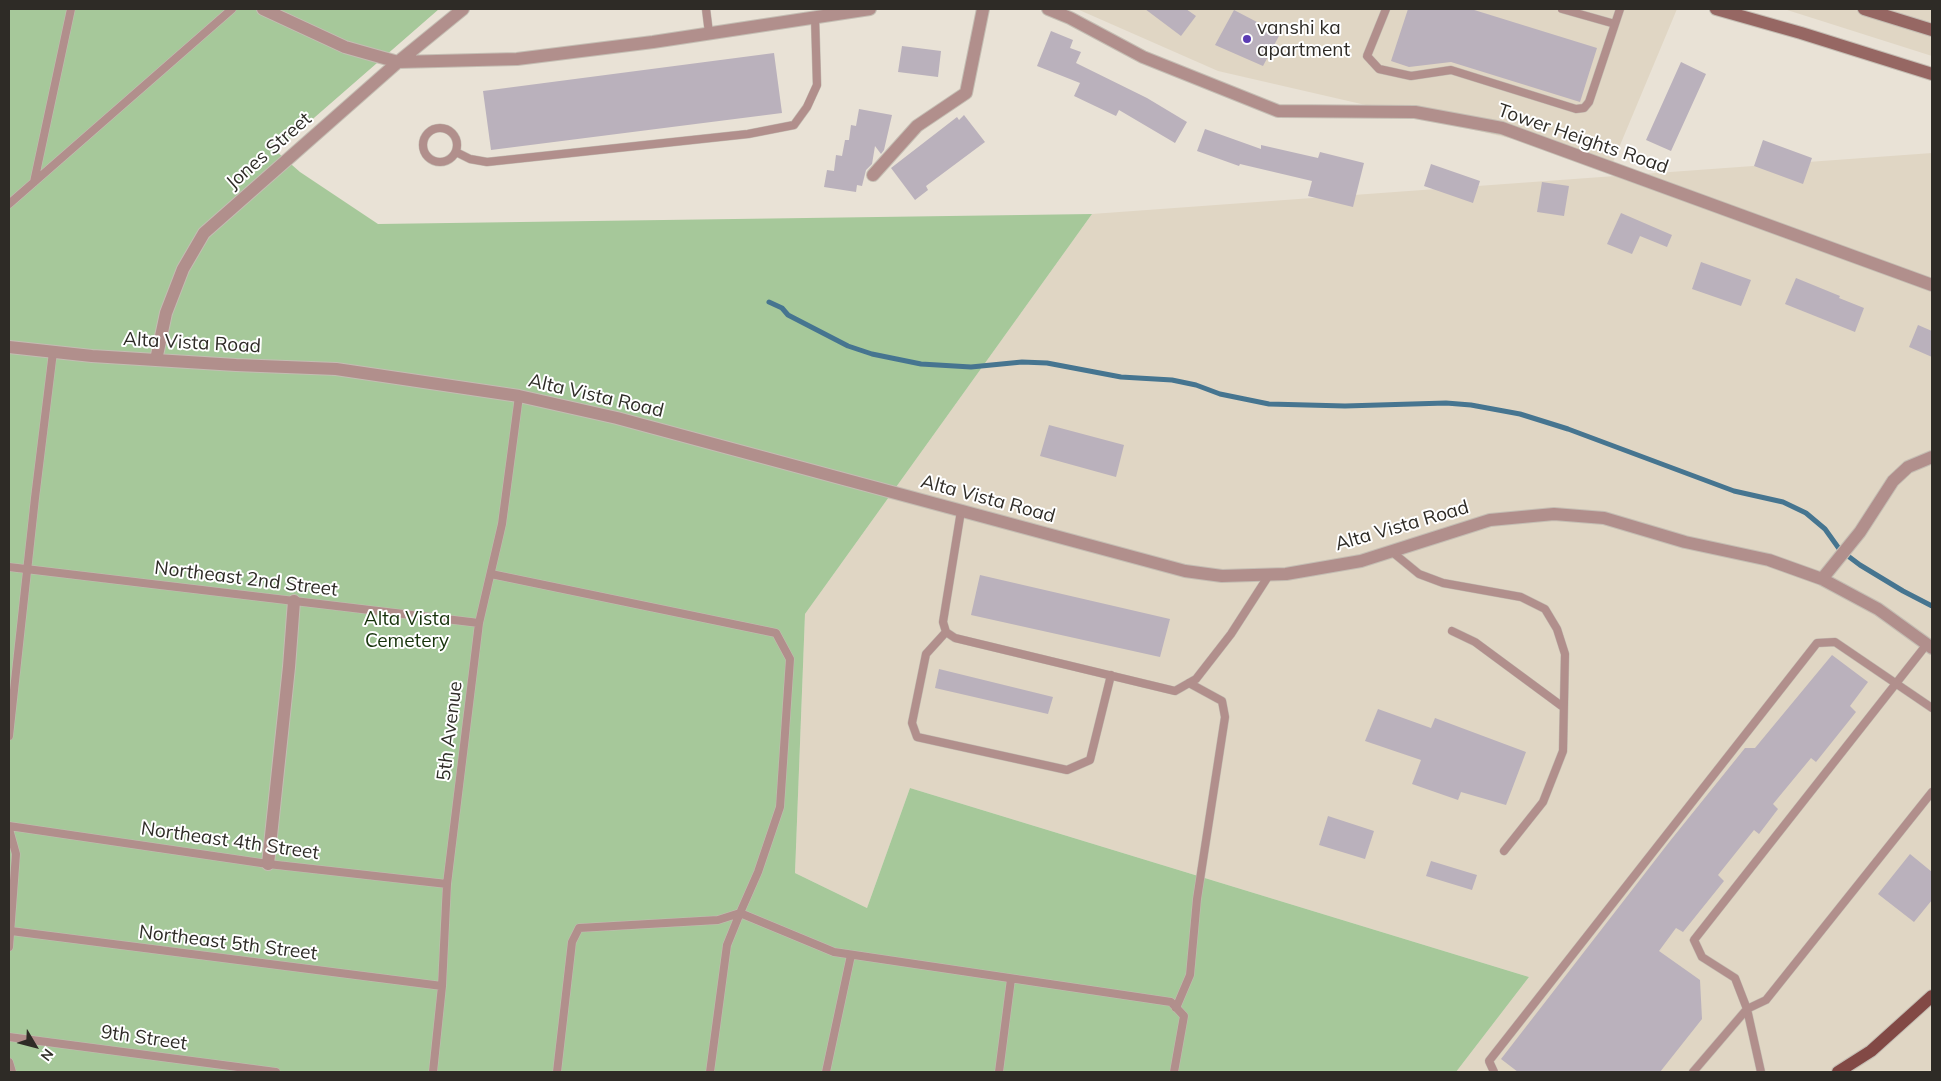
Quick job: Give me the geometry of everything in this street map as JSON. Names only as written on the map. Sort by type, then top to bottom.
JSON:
[{"type":"main road","points":[[1716,9],[1932,74]]},
{"type":"main road","points":[[1864,9],[1932,30]]},
{"type":"main road","points":[[1838,1072],[1871,1051],[1932,996]]},
{"type":"street","points":[[263,9],[345,48],[398,62],[517,59],[870,9]]},
{"type":"street","name":"Jones Street","points":[[156,360],[166,314],[179,278],[204,234],[398,62],[463,9]]},
{"type":"street","points":[[873,175],[917,126],[966,93],[983,9]]},
{"type":"street","name":"Tower Heights Road","points":[[1048,9],[1070,18],[1143,57],[1278,111],[1415,112],[1502,128],[1932,286]]},
{"type":"street","name":"Alta Vista Road","points":[[9,347],[156,360],[336,369],[519,396],[617,418],[1185,570],[1222,576],[1286,574],[1361,561],[1490,520],[1554,514],[1604,518],[1685,542],[1769,560],[1822,579],[1878,609],[1929,646]]},
{"type":"street","points":[[1822,579],[1860,532],[1893,481],[1908,467],[1932,457]]},
{"type":"street","points":[[268,864],[289,667],[294,601]]},
{"type":"lane","points":[[34,182],[71,9]]},
{"type":"lane","points":[[9,204],[232,9]]},
{"type":"lane","points":[[706,9],[709,33]]},
{"type":"lane","points":[[1386,9],[1367,56],[1379,69],[1411,76],[1452,70],[1576,109],[1584,108],[1590,102],[1620,9]]},
{"type":"lane","points":[[1562,9],[1615,24]]},
{"type":"lane","points":[[456,152],[470,159],[487,162],[748,134],[794,125],[807,107],[816,85],[816,17]]},
{"type":"lane","points":[[440,127],[451,131],[458,141],[456,152],[449,160],[433,161],[425,154],[423,142],[425,136],[434,128],[440,127]]},
{"type":"lane","points":[[9,736],[53,352]]},
{"type":"lane","name":"5th Avenue","points":[[433,1072],[442,986],[448,884],[479,623],[502,524],[519,396]]},
{"type":"lane","points":[[961,511],[943,622],[946,632],[955,638],[1175,691],[1196,679],[1231,634],[1269,575]]},
{"type":"lane","points":[[1391,551],[1419,574],[1443,584],[1521,597],[1545,609],[1557,629],[1565,654],[1563,751],[1543,802],[1504,851]]},
{"type":"lane","name":"Northeast 2nd Street","points":[[9,567],[479,623]]},
{"type":"lane","points":[[491,574],[776,633],[790,659],[780,806],[758,872],[728,945],[710,1072]]},
{"type":"lane","points":[[1452,631],[1475,642],[1564,706]]},
{"type":"lane","points":[[946,632],[926,654],[912,723],[916,737],[1067,770],[1090,760],[1111,675]]},
{"type":"lane","points":[[1494,1072],[1489,1061],[1817,643],[1835,642],[1932,708]]},
{"type":"lane","points":[[1761,1072],[1747,1008],[1735,978],[1702,957],[1694,940],[1896,683],[1929,646]]},
{"type":"lane","points":[[1176,1008],[1190,974],[1197,899],[1225,717],[1222,701],[1189,683]]},
{"type":"lane","points":[[1693,1072],[1747,1008],[1766,1000],[1932,792]]},
{"type":"lane","points":[[9,828],[16,854],[9,947]]},
{"type":"lane","name":"Northeast 4th Street","points":[[9,828],[268,864],[448,884]]},
{"type":"lane","points":[[557,1072],[572,942],[579,928],[718,920],[740,913],[834,952],[1171,1002],[1184,1016],[1174,1072]]},
{"type":"lane","name":"Northeast 5th Street","points":[[11,931],[442,986]]},
{"type":"lane","points":[[826,1072],[851,955]]},
{"type":"lane","points":[[999,1072],[1011,979]]},
{"type":"lane","name":"9th Street","points":[[9,1037],[276,1072]]},
{"type":"lane","points":[[9,1062],[12,1072]]},
{"type":"shaded area","points":[[1077,9],[1677,9],[1613,162],[1218,71]]},
{"type":"shaded area","points":[[1784,9],[1932,9],[1932,56]]},
{"type":"shaded area","points":[[1932,153],[1932,1072],[1456,1072],[1529,977],[910,788],[867,908],[795,873],[805,614],[1092,214]]},
{"type":"green space","name":"Alta Vista Cemetery","points":[[9,9],[439,9],[276,151],[300,172],[378,224],[1092,214],[805,614],[795,873],[867,908],[910,788],[1529,977],[1456,1072],[9,1072]]},
{"type":"building","points":[[1145,9],[1186,9],[1196,16],[1181,36]]},
{"type":"building","points":[[1408,9],[1471,9],[1597,48],[1580,102],[1451,62],[1409,67],[1391,61]]},
{"type":"building","name":"vanshi ka apartment","points":[[1234,10],[1280,34],[1263,66],[1215,45]]},
{"type":"building","points":[[1051,31],[1073,40],[1070,48],[1081,52],[1076,63],[1147,98],[1187,122],[1175,143],[1119,110],[1116,116],[1074,96],[1080,83],[1037,66]]},
{"type":"building","points":[[902,46],[941,51],[938,77],[898,72]]},
{"type":"building","points":[[774,53],[782,113],[491,150],[483,91]]},
{"type":"building","points":[[1681,62],[1706,74],[1671,151],[1646,140]]},
{"type":"building","points":[[859,109],[892,115],[884,150],[881,154],[875,146],[872,164],[866,170],[862,186],[857,185],[856,192],[824,187],[827,170],[834,171],[836,155],[842,156],[845,140],[849,140],[851,125],[856,126]]},
{"type":"building","points":[[964,115],[985,142],[926,186],[928,190],[915,200],[891,168],[957,117],[959,120]]},
{"type":"building","points":[[1205,129],[1261,149],[1261,145],[1318,158],[1320,152],[1364,163],[1353,207],[1308,196],[1312,181],[1240,164],[1239,166],[1197,151]]},
{"type":"building","points":[[1763,140],[1812,158],[1803,184],[1754,166]]},
{"type":"building","points":[[1431,164],[1480,181],[1473,203],[1424,186]]},
{"type":"building","points":[[1542,182],[1569,186],[1564,216],[1537,212]]},
{"type":"building","points":[[1621,213],[1672,235],[1667,247],[1640,236],[1632,254],[1607,244]]},
{"type":"building","points":[[1701,262],[1751,280],[1741,306],[1692,289]]},
{"type":"building","points":[[1796,278],[1864,308],[1855,332],[1785,304]]},
{"type":"building","points":[[1918,325],[1932,331],[1932,357],[1909,347]]},
{"type":"building","points":[[1049,425],[1124,445],[1116,477],[1040,456]]},
{"type":"building","points":[[980,575],[1170,619],[1160,657],[971,615]]},
{"type":"building","points":[[1832,655],[1868,682],[1850,706],[1856,712],[1816,762],[1811,758],[1773,804],[1778,809],[1759,834],[1754,830],[1718,875],[1724,881],[1683,932],[1676,928],[1659,951],[1700,980],[1702,1019],[1660,1072],[1518,1072],[1501,1059],[1670,841],[1745,748],[1755,748]]},
{"type":"building","points":[[939,669],[1053,697],[1048,714],[935,688]]},
{"type":"building","points":[[1378,709],[1431,728],[1435,718],[1526,752],[1506,805],[1461,792],[1458,800],[1412,784],[1421,760],[1365,741]]},
{"type":"building","points":[[1328,816],[1374,831],[1365,859],[1319,845]]},
{"type":"building","points":[[1910,854],[1932,872],[1932,900],[1914,922],[1878,894]]},
{"type":"building","points":[[1431,861],[1477,875],[1472,890],[1426,876]]},
{"type":"waterway","points":[[769,302],[782,308],[788,315],[848,346],[872,354],[921,364],[971,367],[1022,362],[1047,363],[1121,377],[1172,380],[1196,385],[1220,394],[1269,404],[1345,406],[1446,403],[1471,405],[1520,414],[1568,429],[1734,491],[1783,502],[1806,513],[1825,529],[1840,550],[1860,565],[1932,606]]},
{"type":"place","name":"vanshi ka apartment","points":[[1247,39]]}]
